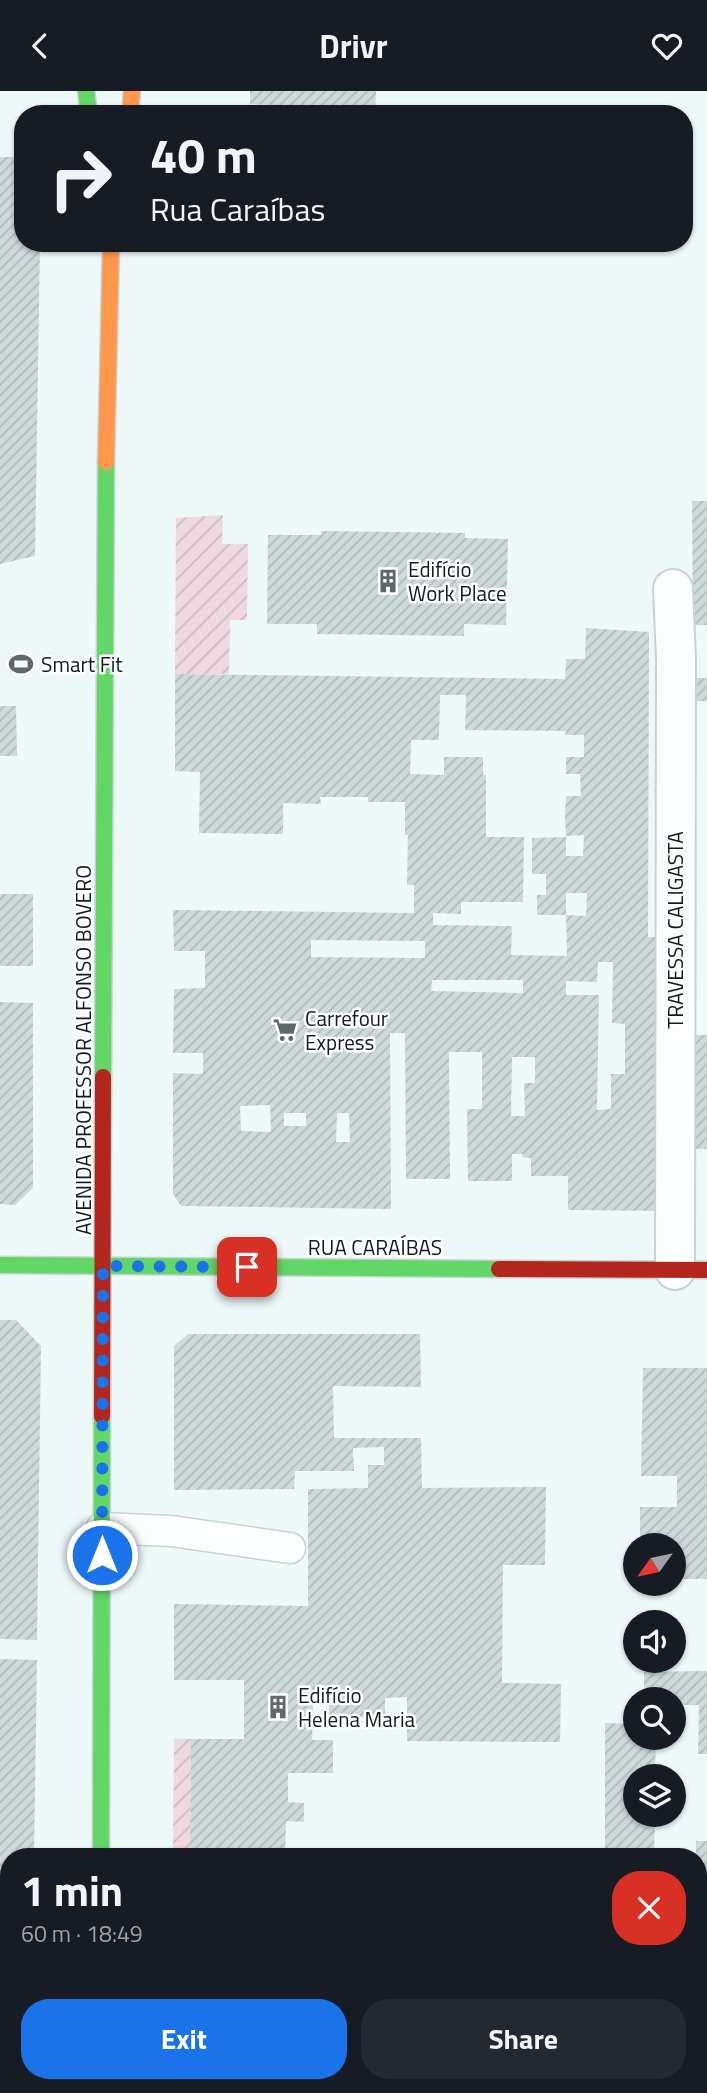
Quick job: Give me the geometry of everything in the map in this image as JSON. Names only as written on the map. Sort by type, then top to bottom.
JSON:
[{"type":"main road","name":"AVENIDA PROFESSOR ALFONSO BOVERO","points":[[101,1848],[105,521],[111,252]]},
{"type":"main road","name":"RUA CARAÍBAS","points":[[0,1265],[691,1270]]},
{"type":"street","name":"TRAVESSA CALIGASTA","points":[[673,589],[691,1270]]},
{"type":"lane","points":[[103,1528],[171,1531],[290,1548]]},
{"type":"shaded area","points":[[223,515],[222,544],[248,544],[247,620],[230,620],[229,674],[175,674],[176,518]]},
{"type":"shaded area","points":[[174,1739],[191,1739],[190,1848],[173,1848]]},
{"type":"building","points":[[250,91],[376,91],[375,105],[250,104]]},
{"type":"building","points":[[0,157],[14,157],[14,252],[40,252],[35,556],[0,564]]},
{"type":"building","points":[[692,501],[707,501],[707,625],[693,625]]},
{"type":"building","name":"Edifício Work Place","points":[[321,531],[465,533],[465,538],[508,539],[506,625],[464,624],[464,636],[317,634],[317,624],[267,624],[268,535],[321,535]]},
{"type":"building","points":[[586,628],[649,632],[648,937],[661,937],[658,1211],[568,1210],[568,1176],[531,1176],[531,1158],[522,1157],[523,1154],[512,1154],[512,1181],[468,1181],[467,1109],[482,1109],[482,1052],[449,1052],[450,1179],[406,1179],[405,1033],[390,1033],[391,1209],[181,1206],[173,1194],[173,1073],[203,1074],[203,1053],[173,1053],[174,989],[205,988],[205,951],[174,951],[173,910],[414,913],[414,885],[407,885],[408,835],[405,835],[405,802],[368,802],[368,797],[320,797],[321,804],[283,803],[283,834],[199,833],[200,772],[175,771],[175,674],[565,679],[566,659],[585,659]],"holes":[[[440,695],[466,695],[465,730],[566,731],[565,735],[584,735],[584,757],[566,757],[566,774],[580,774],[581,796],[566,796],[565,818],[566,836],[584,835],[583,856],[566,856],[566,837],[532,838],[532,874],[546,874],[546,895],[537,895],[537,915],[566,915],[567,956],[511,955],[512,926],[433,925],[433,913],[461,914],[461,902],[523,902],[524,837],[486,837],[486,775],[483,775],[483,757],[444,757],[444,775],[410,774],[411,740],[439,740]],[[566,893],[587,893],[586,916],[566,915]],[[311,940],[425,941],[425,958],[311,957]],[[598,962],[613,962],[612,1023],[625,1024],[625,1074],[611,1074],[611,1109],[597,1110],[599,995],[566,995],[566,981],[597,982]],[[432,980],[523,980],[523,993],[431,991]],[[512,1057],[535,1057],[535,1083],[524,1083],[525,1116],[511,1116]],[[270,1105],[271,1132],[241,1131],[240,1106]],[[284,1113],[306,1113],[306,1126],[284,1126]],[[337,1113],[349,1113],[350,1142],[336,1142]]]},
{"type":"building","points":[[692,678],[707,678],[707,701],[692,701]]},
{"type":"building","points":[[0,706],[16,706],[17,756],[0,756]]},
{"type":"building","points":[[0,894],[33,894],[33,966],[0,966]]},
{"type":"building","points":[[0,1002],[33,1003],[33,1188],[15,1205],[0,1204]]},
{"type":"building","points":[[691,1035],[707,1035],[707,1149],[691,1149]]},
{"type":"building","points":[[0,1320],[16,1320],[41,1346],[37,1640],[0,1639]]},
{"type":"building","points":[[188,1334],[420,1334],[421,1387],[333,1386],[334,1438],[421,1438],[422,1488],[546,1487],[545,1565],[503,1565],[502,1683],[561,1684],[560,1742],[407,1741],[407,1697],[385,1698],[385,1717],[329,1717],[329,1698],[313,1698],[312,1740],[333,1740],[333,1773],[288,1773],[288,1802],[304,1803],[304,1822],[286,1821],[285,1848],[190,1848],[191,1739],[244,1739],[244,1680],[174,1680],[174,1604],[308,1606],[308,1489],[368,1488],[368,1465],[384,1465],[384,1447],[353,1448],[354,1471],[295,1471],[294,1489],[174,1490],[174,1346]]},
{"type":"building","points":[[643,1368],[707,1368],[707,1579],[686,1579],[686,1533],[640,1533],[640,1507],[677,1507],[677,1476],[641,1476]]},
{"type":"building","points":[[0,1659],[37,1660],[34,1848],[0,1848]]},
{"type":"building","points":[[707,1671],[707,1754],[698,1754],[699,1705],[686,1705],[686,1687],[644,1687],[644,1673]]},
{"type":"building","points":[[605,1723],[623,1724],[623,1750],[656,1750],[655,1764],[623,1764],[623,1827],[655,1827],[654,1848],[605,1848]]},
{"type":"building","points":[[696,1841],[707,1841],[707,1848],[696,1848]]},
{"type":"traffic: fast","points":[[86,91],[88,105]]},
{"type":"traffic: fast","points":[[103,1077],[106,462]]},
{"type":"traffic: fast","points":[[0,1265],[499,1269]]},
{"type":"traffic: fast","points":[[101,1848],[102,1416]]},
{"type":"traffic: slow","points":[[131,105],[132,91]]},
{"type":"traffic: slow","points":[[106,462],[111,252]]},
{"type":"traffic: jam","points":[[102,1416],[103,1077]]},
{"type":"traffic: jam","points":[[499,1269],[707,1270]]},
{"type":"place","name":"Edifício Work Place","points":[[388,581]]},
{"type":"place","name":"Smart Fit","points":[[21,664]]},
{"type":"place","name":"Carrefour Express","points":[[285,1030]]},
{"type":"place","name":"Edifício Helena Maria","points":[[278,1707]]},
{"type":"route","points":[[102,1555],[103,1266],[247,1267]]}]
